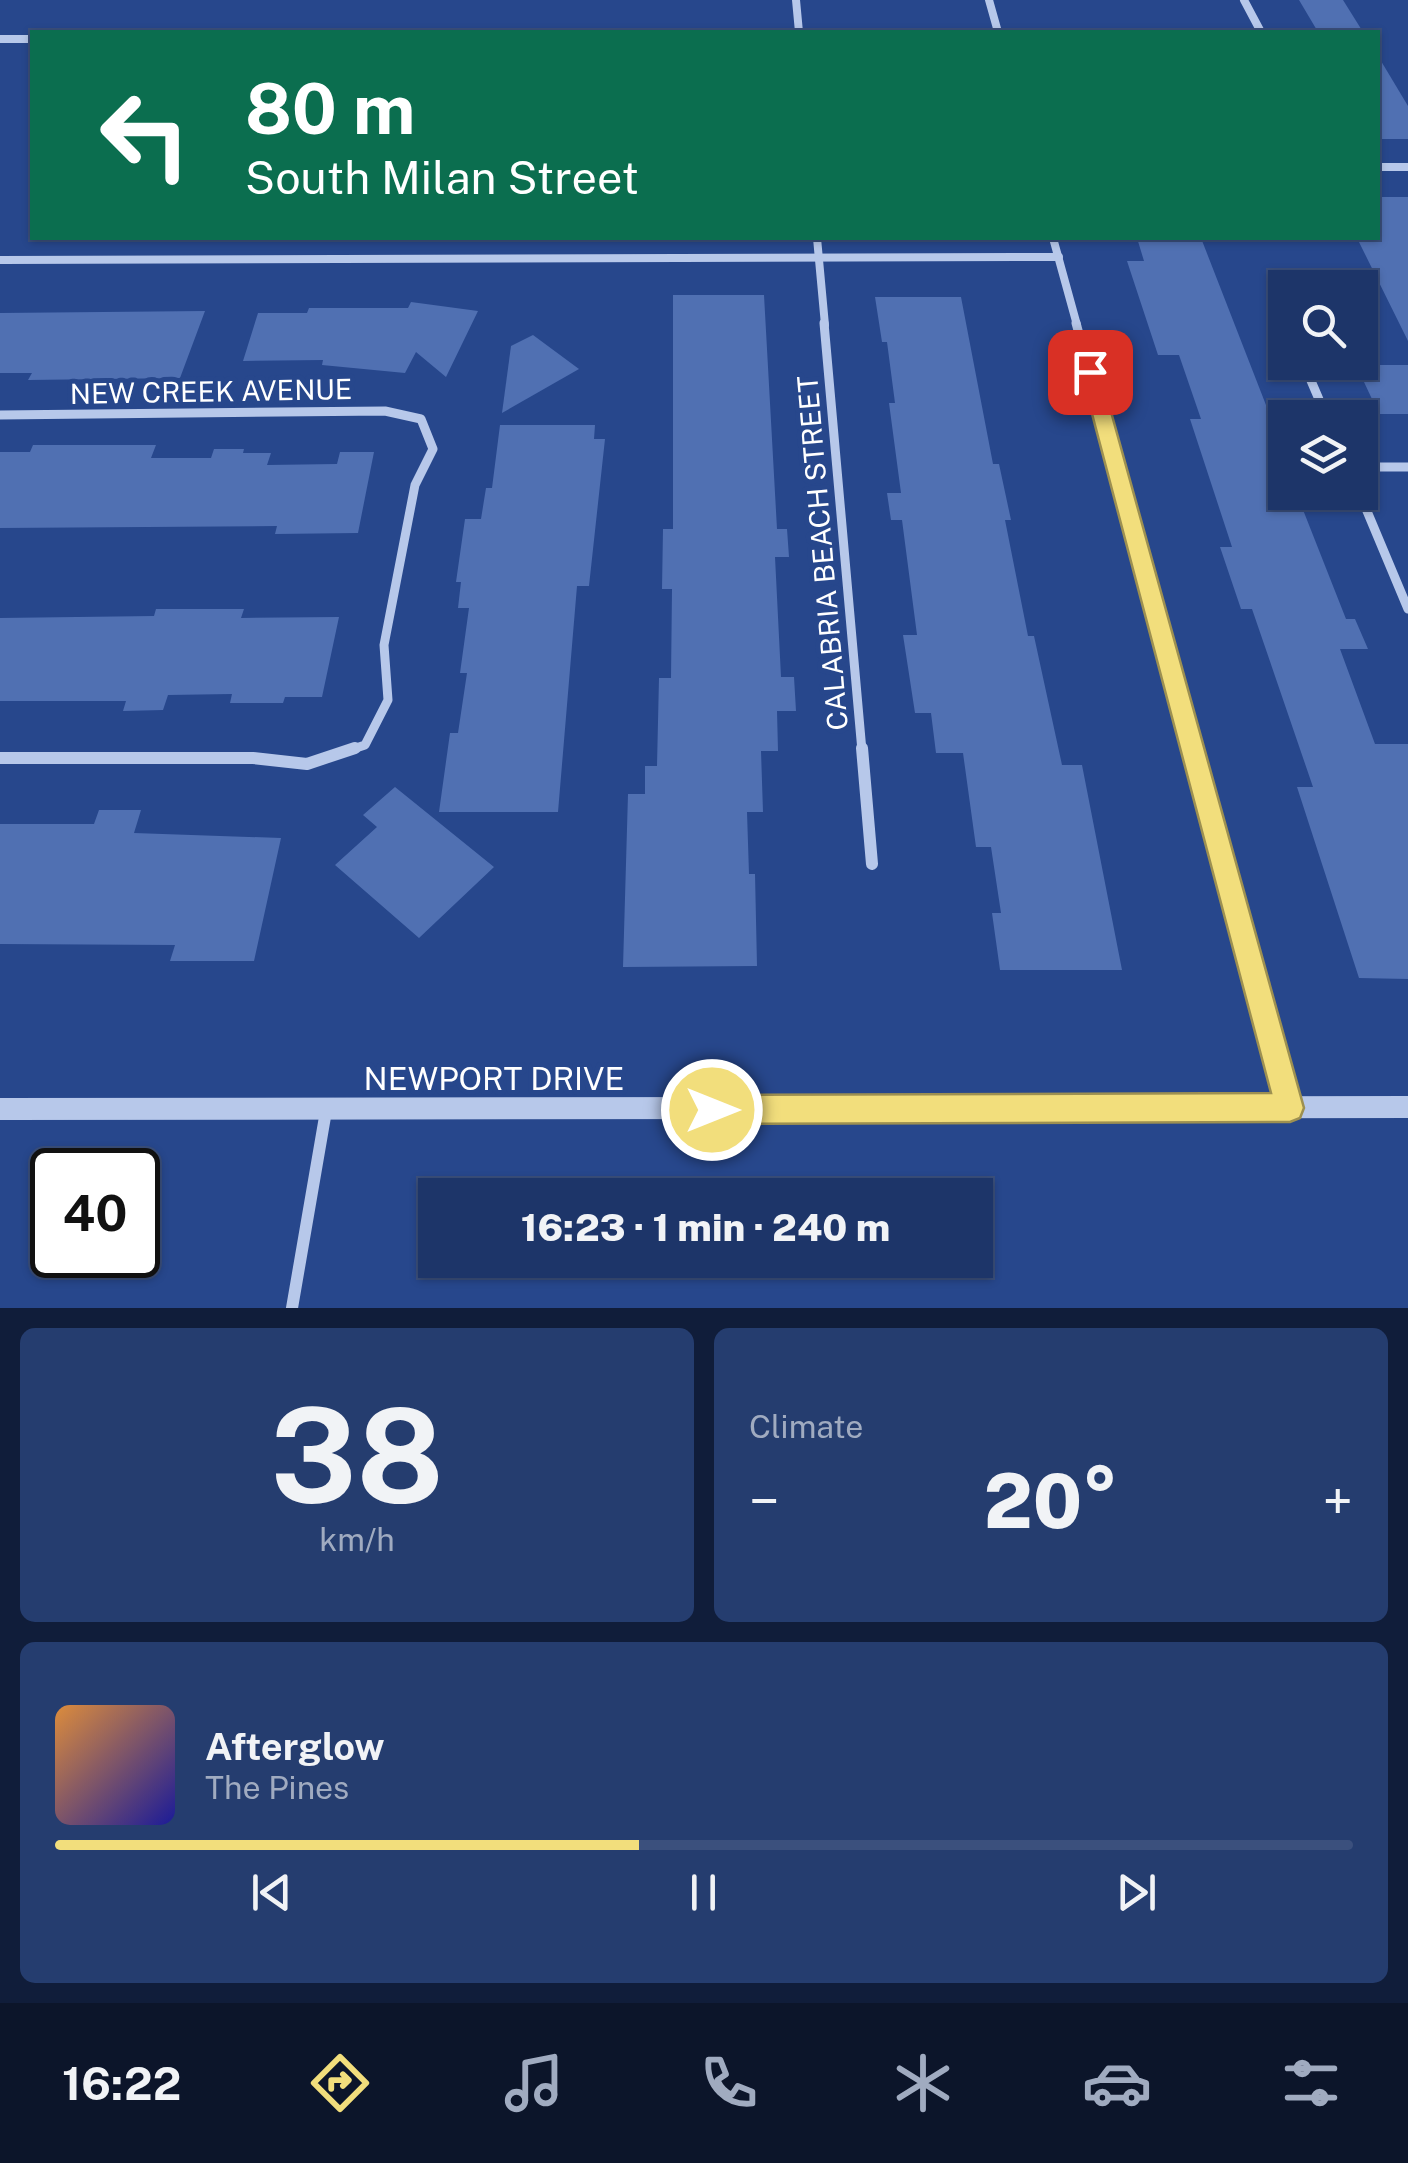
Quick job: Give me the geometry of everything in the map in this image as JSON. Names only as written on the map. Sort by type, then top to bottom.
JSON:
[{"type":"street","points":[[796,0],[799,30]]},
{"type":"street","points":[[989,0],[997,30]]},
{"type":"street","points":[[1244,0],[1260,30]]},
{"type":"street","points":[[0,39],[30,39]]},
{"type":"street","points":[[1380,167],[1408,167]]},
{"type":"street","name":"CALABRIA BEACH STREET","points":[[817,240],[872,864]]},
{"type":"street","points":[[1055,240],[1290,1108]]},
{"type":"street","points":[[0,260],[1059,257]]},
{"type":"street","name":"NEW CREEK AVENUE","points":[[0,415],[384,411],[421,420],[433,449],[415,485],[384,645],[388,700],[366,744],[307,764],[253,758],[0,758]]},
{"type":"street","points":[[1378,468],[1408,468]]},
{"type":"street","points":[[1366,510],[1408,608]]},
{"type":"street","name":"NEWPORT DRIVE","points":[[0,1109],[326,1112],[1408,1107]]},
{"type":"street","points":[[292,1308],[326,1112]]},
{"type":"building","points":[[1299,0],[1343,0],[1362,30],[1317,30]]},
{"type":"building","points":[[1380,59],[1408,106],[1408,139],[1380,139]]},
{"type":"building","points":[[1380,197],[1408,197],[1408,341],[1378,280],[1378,270],[1373,270],[1358,240],[1380,240]]},
{"type":"building","points":[[1138,240],[1202,240],[1268,410],[1268,510],[1303,510],[1346,619],[1355,619],[1368,649],[1340,649],[1375,744],[1408,744],[1408,979],[1359,978],[1297,787],[1313,787],[1252,609],[1241,609],[1220,547],[1232,547],[1190,419],[1201,419],[1179,355],[1158,355],[1127,261],[1144,261]]},
{"type":"building","points":[[673,295],[764,295],[777,529],[787,529],[789,557],[775,557],[781,677],[794,677],[796,711],[777,711],[778,751],[761,751],[763,812],[747,812],[749,874],[755,874],[757,966],[623,967],[628,794],[645,794],[645,766],[657,766],[659,678],[671,678],[672,589],[662,589],[663,529],[673,529]]},
{"type":"building","points":[[875,297],[961,297],[993,464],[999,464],[1011,520],[1005,520],[1028,636],[1034,636],[1062,765],[1082,765],[1122,970],[1000,970],[992,913],[1001,913],[991,847],[976,847],[963,753],[936,753],[931,713],[915,713],[903,635],[917,635],[902,520],[891,520],[887,493],[901,493],[889,403],[895,403],[887,342],[882,342]]},
{"type":"building","points":[[411,302],[478,311],[446,377],[416,352],[405,373],[322,365],[323,360],[243,361],[258,313],[307,313],[309,308],[408,308]]},
{"type":"building","points":[[205,311],[180,378],[28,380],[32,373],[0,373],[0,313]]},
{"type":"building","points":[[533,335],[579,369],[502,413],[511,346]]},
{"type":"building","points":[[1378,365],[1408,365],[1408,414],[1379,414],[1378,400],[1372,400],[1363,380],[1378,380]]},
{"type":"building","points":[[500,425],[595,425],[594,439],[605,439],[589,586],[577,586],[558,812],[439,812],[450,733],[458,733],[467,673],[460,673],[469,608],[458,608],[461,582],[456,582],[465,519],[481,519],[486,488],[492,488]]},
{"type":"building","points":[[33,445],[156,445],[151,458],[211,458],[214,449],[244,449],[243,453],[271,453],[267,465],[337,464],[340,452],[374,452],[358,533],[275,534],[277,526],[0,528],[0,452],[30,452]]},
{"type":"building","points":[[156,609],[244,609],[241,618],[339,617],[322,697],[285,697],[283,703],[230,703],[232,694],[168,695],[163,710],[123,711],[126,701],[0,701],[0,618],[154,616]]},
{"type":"building","points":[[395,787],[494,867],[419,938],[335,865],[377,827],[363,815]]},
{"type":"building","points":[[99,810],[141,810],[134,833],[281,838],[254,961],[170,961],[175,945],[0,944],[0,824],[94,824]]},
{"type":"route","points":[[712,1110],[1290,1108],[1090,372]]}]
